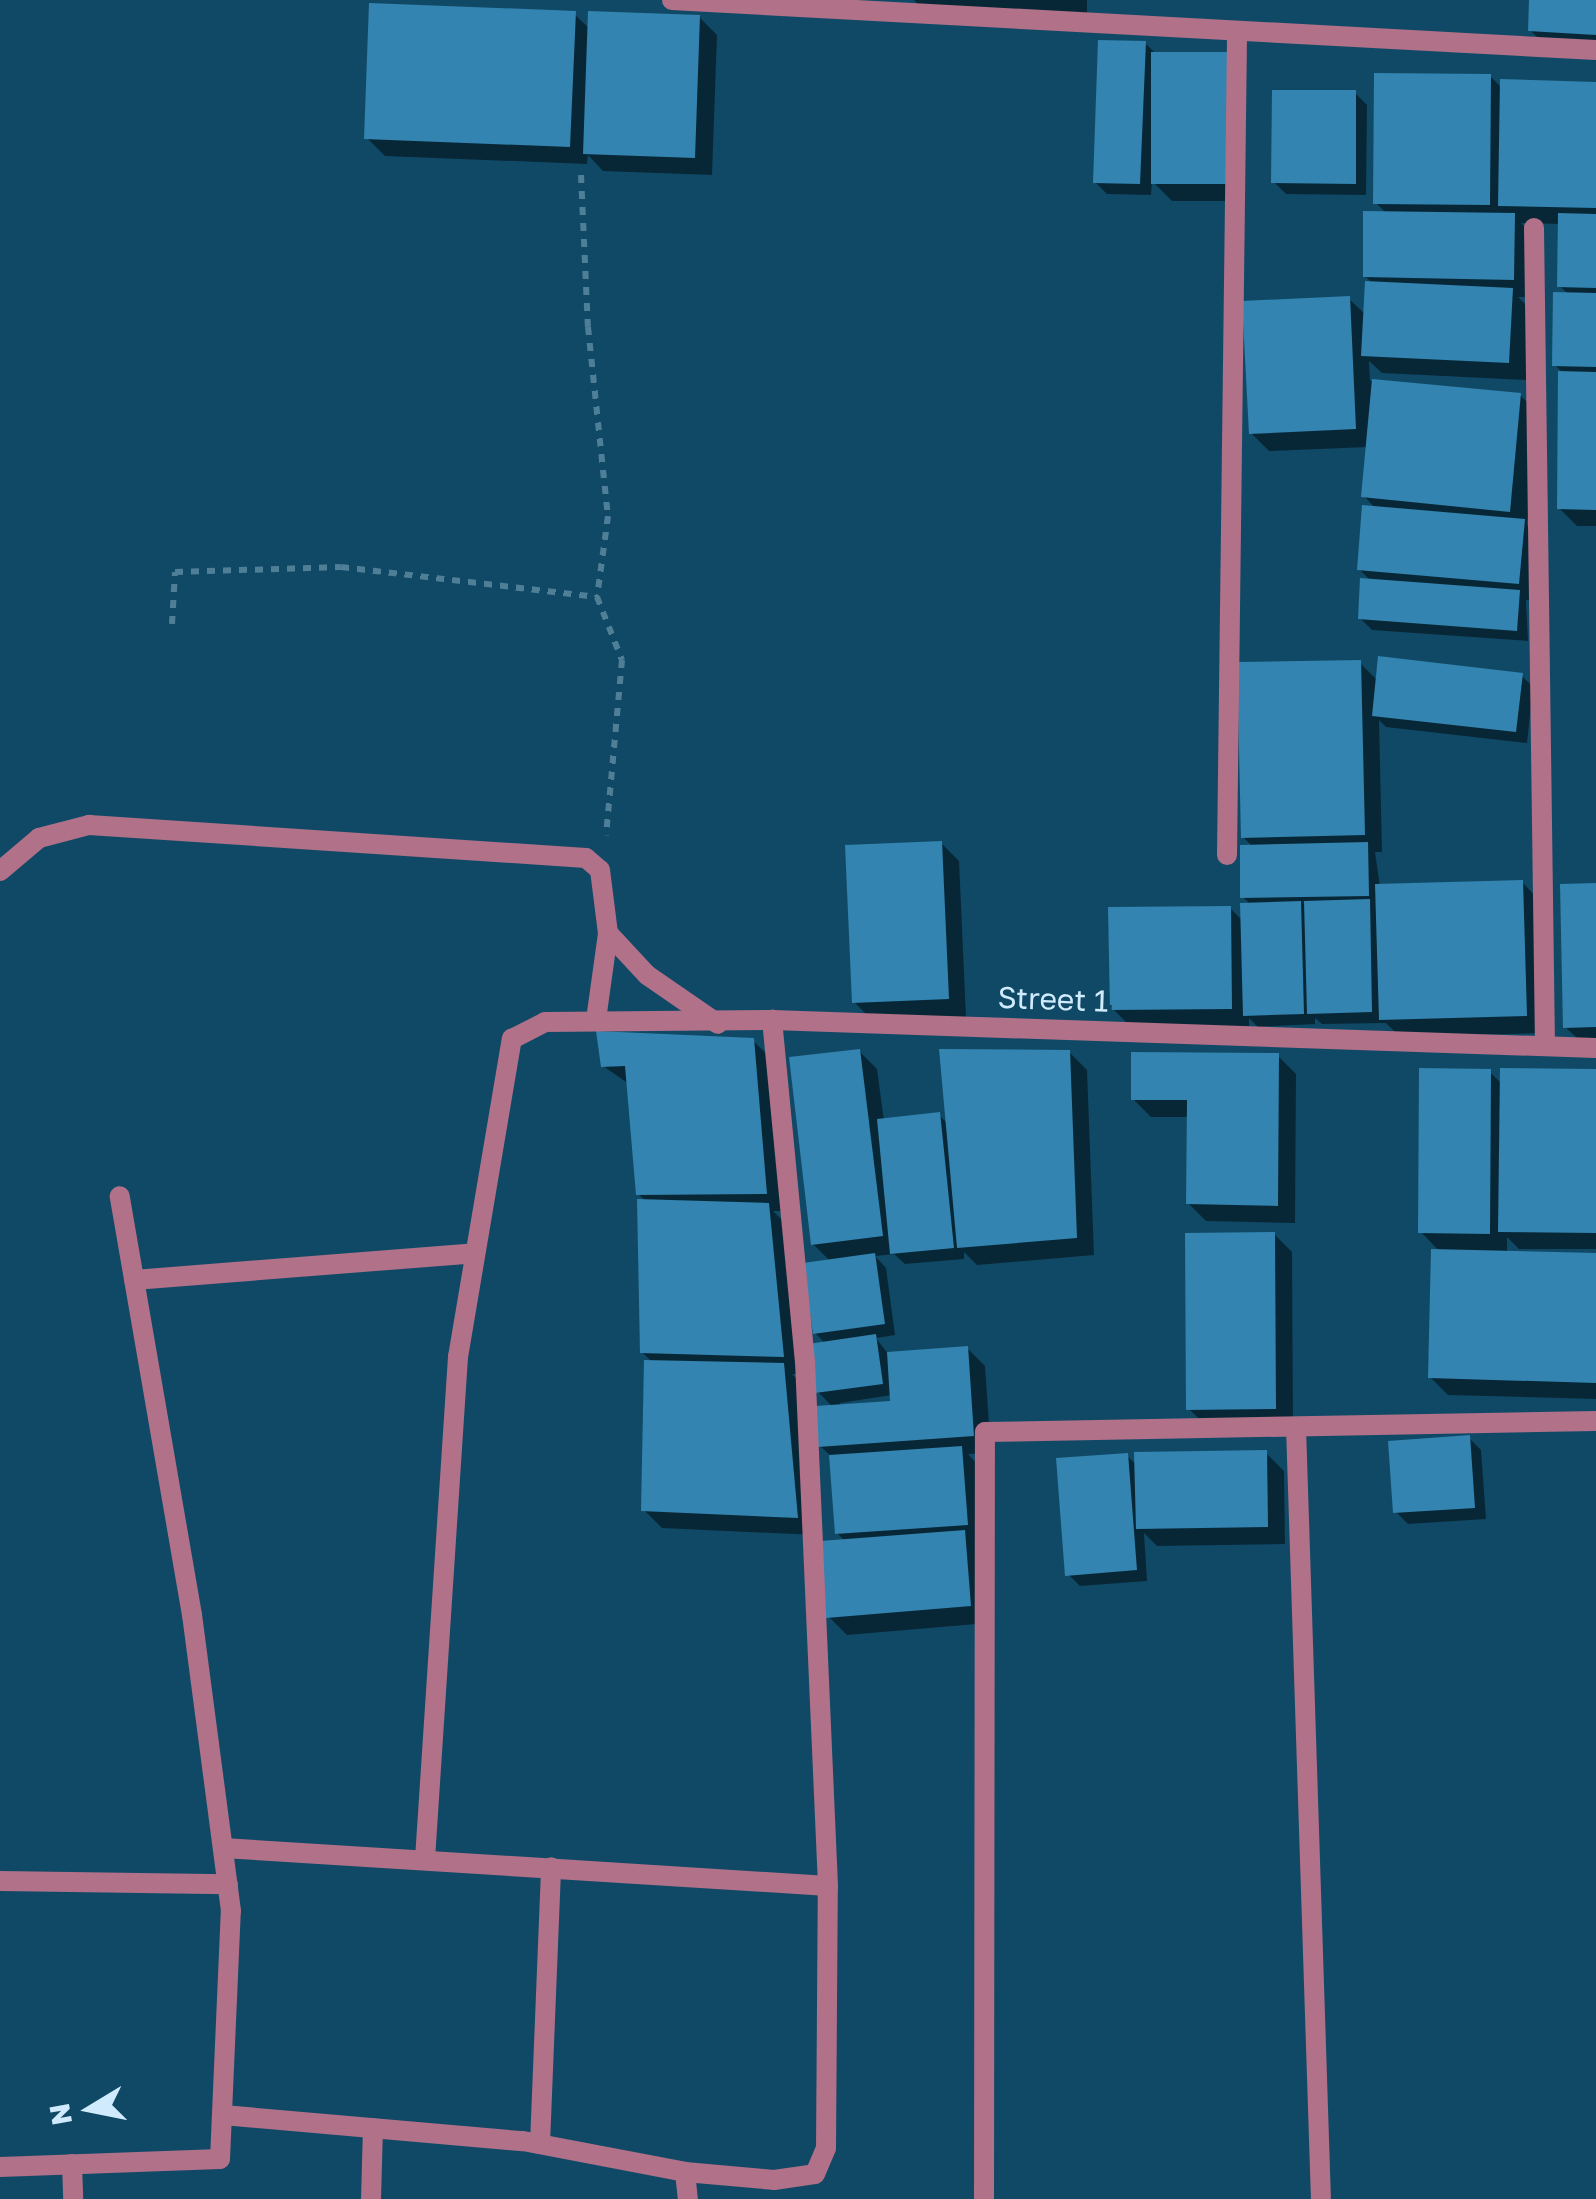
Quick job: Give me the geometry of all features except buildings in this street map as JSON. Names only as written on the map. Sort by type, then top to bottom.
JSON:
[{"type":"street","points":[[672,0],[1596,50]]},
{"type":"street","points":[[1226,855],[1237,31]]},
{"type":"street","points":[[1534,228],[1545,1044]]},
{"type":"street","points":[[0,871],[39,838],[88,825],[586,858],[600,870],[608,933],[596,1020]]},
{"type":"street","points":[[608,933],[647,975],[718,1024]]},
{"type":"street","points":[[223,2115],[540,2144],[685,2172],[774,2180],[816,2174],[826,2148],[828,1886],[805,1362],[772,1020]]},
{"type":"street","name":"Street 1","points":[[475,1254],[512,1038],[546,1022],[718,1024],[772,1020],[1596,1048]]},
{"type":"street","points":[[0,2167],[220,2158],[228,1884],[192,1616],[120,1196]]},
{"type":"street","points":[[134,1280],[475,1254],[458,1357],[425,1859]]},
{"type":"street","points":[[984,2199],[985,1432],[1596,1421]]},
{"type":"street","points":[[1296,1428],[1320,2199]]},
{"type":"street","points":[[223,1848],[828,1886]]},
{"type":"street","points":[[540,2144],[550,1867]]},
{"type":"street","points":[[0,1881],[228,1884]]},
{"type":"street","points":[[371,2199],[373,2128]]},
{"type":"street","points":[[72,2164],[73,2199]]},
{"type":"street","points":[[685,2172],[688,2199]]},
{"type":"path","points":[[581,175],[588,327],[608,516],[597,597],[622,660],[600,870]]},
{"type":"path","points":[[172,624],[175,572],[341,567],[597,597]]}]
